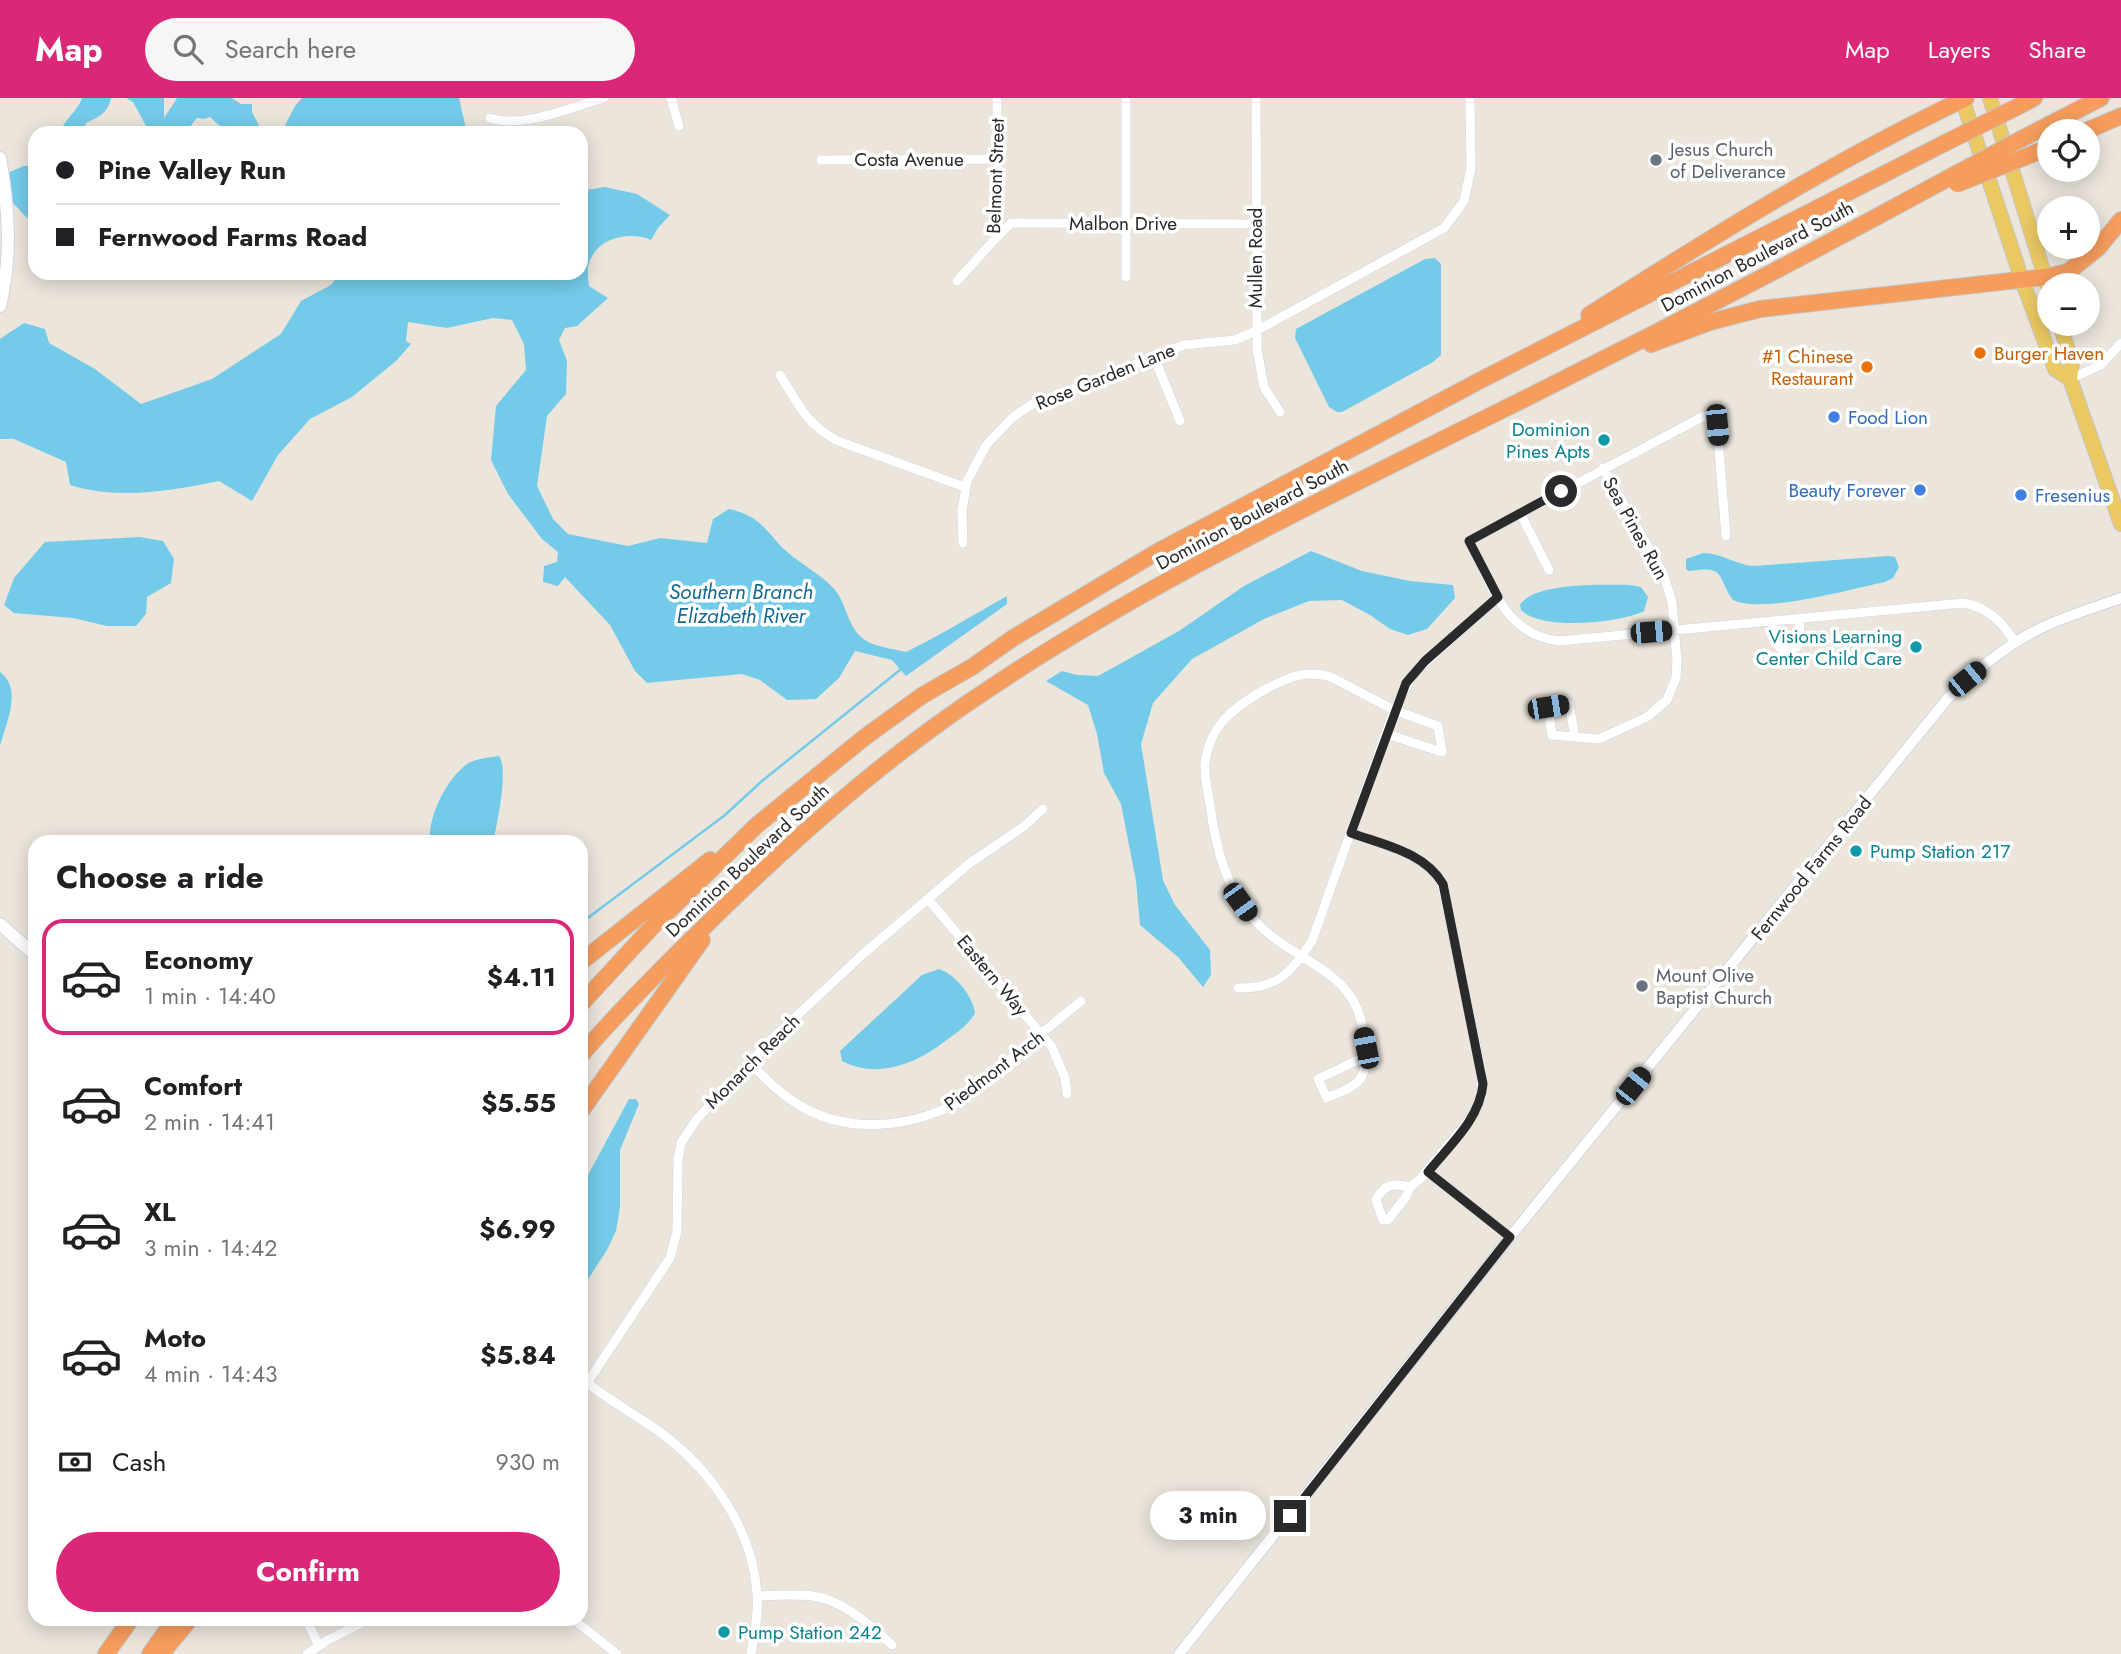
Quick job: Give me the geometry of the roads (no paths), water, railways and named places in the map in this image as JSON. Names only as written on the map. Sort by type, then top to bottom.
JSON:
[{"type":"highway","name":"Dominion Boulevard South","points":[[588,996],[652,927],[757,825],[865,737],[923,695],[972,667],[1013,638],[1157,552],[1479,381],[2034,98]]},
{"type":"highway","name":"Dominion Boulevard South","points":[[588,1047],[635,995],[794,840],[962,707],[1059,643],[1209,559],[1356,482],[1577,373],[1876,217],[1955,179],[2099,98]]},
{"type":"highway","points":[[1479,381],[1582,320],[1746,216],[1898,132],[1964,99]]},
{"type":"highway","points":[[2100,125],[2121,116]]},
{"type":"highway","points":[[1955,179],[2037,152]]},
{"type":"highway","points":[[2066,273],[2098,248],[2121,220]]},
{"type":"highway","points":[[1577,373],[1710,322],[1760,309],[2022,280],[2037,282]]},
{"type":"highway","points":[[588,956],[684,878],[757,825]]},
{"type":"highway","points":[[588,1101],[730,901]]},
{"type":"highway","points":[[106,1654],[125,1626]]},
{"type":"highway","points":[[150,1654],[170,1626]]},
{"type":"highway","points":[[161,1654],[184,1626]]},
{"type":"main road","points":[[1990,98],[2044,273]]},
{"type":"main road","points":[[1964,99],[2022,280],[2055,369],[2070,379]]},
{"type":"main road","points":[[0,306],[8,269],[9,229],[1,161]]},
{"type":"main road","points":[[2064,336],[2072,363],[2070,379],[2121,524]]},
{"type":"main road","points":[[0,924],[28,949]]},
{"type":"street","points":[[491,118],[501,122],[518,122],[604,98]]},
{"type":"street","points":[[671,98],[679,126]]},
{"type":"street","name":"Belmont Street","points":[[957,281],[997,237],[997,98]]},
{"type":"street","points":[[1126,98],[1126,278]]},
{"type":"street","name":"Mullen Road","points":[[1256,98],[1256,331],[1264,387],[1280,412]]},
{"type":"street","name":"Rose Garden Lane","points":[[963,543],[962,511],[965,488],[976,460],[1013,417],[1031,405],[1184,345],[1235,340],[1256,331],[1444,228],[1464,201],[1471,168],[1470,98]]},
{"type":"street","name":"Costa Avenue","points":[[821,160],[997,159]]},
{"type":"street","name":"Malbon Drive","points":[[997,237],[1011,223],[1255,224]]},
{"type":"street","points":[[2070,379],[2101,365],[2121,343]]},
{"type":"street","points":[[1154,356],[1180,421]]},
{"type":"street","points":[[780,375],[807,419],[819,431],[838,441],[965,488]]},
{"type":"street","points":[[1726,537],[1717,425],[1704,416],[1469,541],[1498,597],[1516,624],[1545,639],[1559,641],[1963,603],[1991,613],[2015,642]]},
{"type":"street","name":"Sea Pines Run","points":[[1575,737],[1599,739],[1647,717],[1663,706],[1671,694],[1676,678],[1672,602],[1663,573],[1603,468]]},
{"type":"street","points":[[1520,513],[1549,570]]},
{"type":"street","points":[[1238,988],[1264,986],[1279,980],[1295,966],[1312,941],[1394,710],[1413,674],[1498,597]]},
{"type":"street","name":"Fernwood Farms Road","points":[[1179,1654],[1510,1237],[1943,703],[1967,679],[2015,642],[2056,622],[2121,598]]},
{"type":"street","points":[[1772,621],[1777,644],[1782,650],[1800,644],[1800,618]]},
{"type":"street","points":[[1364,1057],[1318,1079],[1326,1098],[1357,1083],[1364,1074],[1366,1048],[1359,1010],[1351,994],[1336,980],[1279,942],[1257,923],[1240,902],[1224,870],[1215,837],[1204,771],[1209,742],[1215,730],[1232,710],[1290,676],[1302,673],[1331,677],[1394,710],[1438,726],[1442,752],[1387,734]]},
{"type":"street","name":"Monarch Reach","points":[[588,1377],[670,1258],[677,1231],[678,1160],[681,1143],[688,1129],[750,1063],[862,955],[970,863],[1023,827],[1043,809]]},
{"type":"street","points":[[1351,833],[1422,860],[1437,874],[1444,889],[1483,1084],[1480,1102],[1474,1114],[1428,1172],[1410,1187]]},
{"type":"street","name":"Eastern Way","points":[[928,899],[1042,1034],[1060,1062],[1067,1094]]},
{"type":"street","name":"Piedmont Arch","points":[[750,1063],[781,1093],[808,1110],[856,1124],[886,1125],[933,1114],[954,1105],[1081,1001]]},
{"type":"street","points":[[1428,1172],[1510,1237]]},
{"type":"street","points":[[588,1387],[657,1430],[685,1452],[725,1501],[740,1527],[758,1596],[751,1654]]},
{"type":"street","points":[[758,1596],[801,1595],[832,1602],[862,1618],[892,1645]]},
{"type":"street","points":[[309,1626],[318,1646]]},
{"type":"street","points":[[307,1654],[356,1626]]},
{"type":"street","points":[[582,1626],[617,1654]]},
{"type":"water","points":[[82,98],[111,98],[102,114],[85,126],[64,126]]},
{"type":"water","points":[[126,98],[164,98],[164,118],[177,98],[232,98],[241,104],[252,104],[252,112],[259,126],[220,126],[210,117],[197,118],[191,126],[146,126],[133,102]]},
{"type":"water","points":[[302,98],[459,98],[465,126],[285,126]]},
{"type":"water","points":[[28,166],[27,218],[13,203],[9,215],[0,215],[0,176]]},
{"type":"water","name":"Southern Branch Elizabeth River","points":[[605,187],[637,194],[670,215],[651,240],[624,236],[599,247],[593,254],[588,271],[588,190]]},
{"type":"water","points":[[1435,258],[1441,264],[1441,355],[1342,412],[1329,407],[1295,338],[1296,329],[1425,259]]},
{"type":"water","name":"Southern Branch Elizabeth River","points":[[588,271],[589,286],[608,298],[577,326],[565,328],[559,340],[567,361],[566,394],[547,416],[537,486],[553,519],[568,534],[628,546],[660,538],[707,543],[713,519],[729,509],[741,512],[758,522],[792,556],[830,585],[839,596],[859,635],[874,644],[906,652],[1007,596],[1007,604],[906,676],[892,660],[855,651],[839,678],[816,699],[787,700],[760,680],[742,674],[647,683],[635,671],[610,625],[565,577],[558,586],[543,582],[544,566],[557,562],[558,552],[542,539],[508,494],[491,460],[496,406],[526,370],[524,344],[512,320],[493,318],[447,328],[408,322],[406,341],[411,344],[396,361],[352,397],[310,419],[278,455],[252,501],[219,481],[144,492],[88,490],[70,485],[66,462],[14,439],[0,439],[0,339],[24,323],[45,329],[49,343],[95,369],[141,404],[212,379],[281,334],[301,301],[331,285],[335,280],[588,280]]},
{"type":"water","points":[[140,537],[163,541],[174,559],[171,583],[147,597],[146,614],[136,626],[107,626],[73,618],[14,613],[4,605],[14,578],[45,542]]},
{"type":"water","points":[[1311,551],[1362,571],[1410,581],[1453,585],[1455,598],[1427,629],[1408,635],[1390,629],[1342,600],[1309,601],[1264,619],[1192,659],[1153,703],[1141,744],[1163,880],[1175,905],[1210,950],[1211,975],[1203,987],[1178,957],[1140,925],[1136,881],[1121,804],[1104,773],[1097,734],[1088,705],[1046,681],[1062,671],[1098,676],[1179,631],[1244,586]]},
{"type":"water","points":[[1703,553],[1754,566],[1889,556],[1895,557],[1899,567],[1893,578],[1885,582],[1808,599],[1747,604],[1733,600],[1715,571],[1686,569],[1686,559]]},
{"type":"water","points":[[1570,586],[1641,587],[1648,597],[1644,611],[1617,619],[1562,623],[1531,617],[1521,610],[1520,605],[1539,592]]},
{"type":"water","points":[[0,672],[7,679],[12,697],[0,746]]},
{"type":"water","points":[[499,756],[502,763],[503,785],[494,835],[430,835],[435,810],[452,779],[467,764]]},
{"type":"water","points":[[939,969],[957,981],[974,1006],[975,1013],[963,1028],[924,1055],[897,1066],[870,1069],[842,1061],[840,1051],[922,975]]},
{"type":"water","points":[[629,1099],[636,1099],[639,1104],[620,1150],[620,1207],[616,1231],[588,1279],[588,1175]]},
{"type":"waterway","points":[[588,918],[725,815],[762,781],[900,670]]},
{"type":"place","name":"Jesus Church of Deliverance","points":[[1656,160]]},
{"type":"place","name":"Burger Haven","points":[[1980,353]]},
{"type":"place","name":"#1 Chinese Restaurant","points":[[1867,367]]},
{"type":"place","name":"Food Lion","points":[[1834,417]]},
{"type":"place","name":"Dominion Pines Apts","points":[[1604,440]]},
{"type":"place","name":"Beauty Forever","points":[[1920,490]]},
{"type":"place","name":"Fresenius","points":[[2021,495]]},
{"type":"place","name":"Visions Learning Center Child Care","points":[[1916,647]]},
{"type":"place","name":"Pump Station 217","points":[[1856,851]]},
{"type":"place","name":"Mount Olive Baptist Church","points":[[1642,986]]},
{"type":"place","name":"Pump Station 242","points":[[724,1632]]}]
